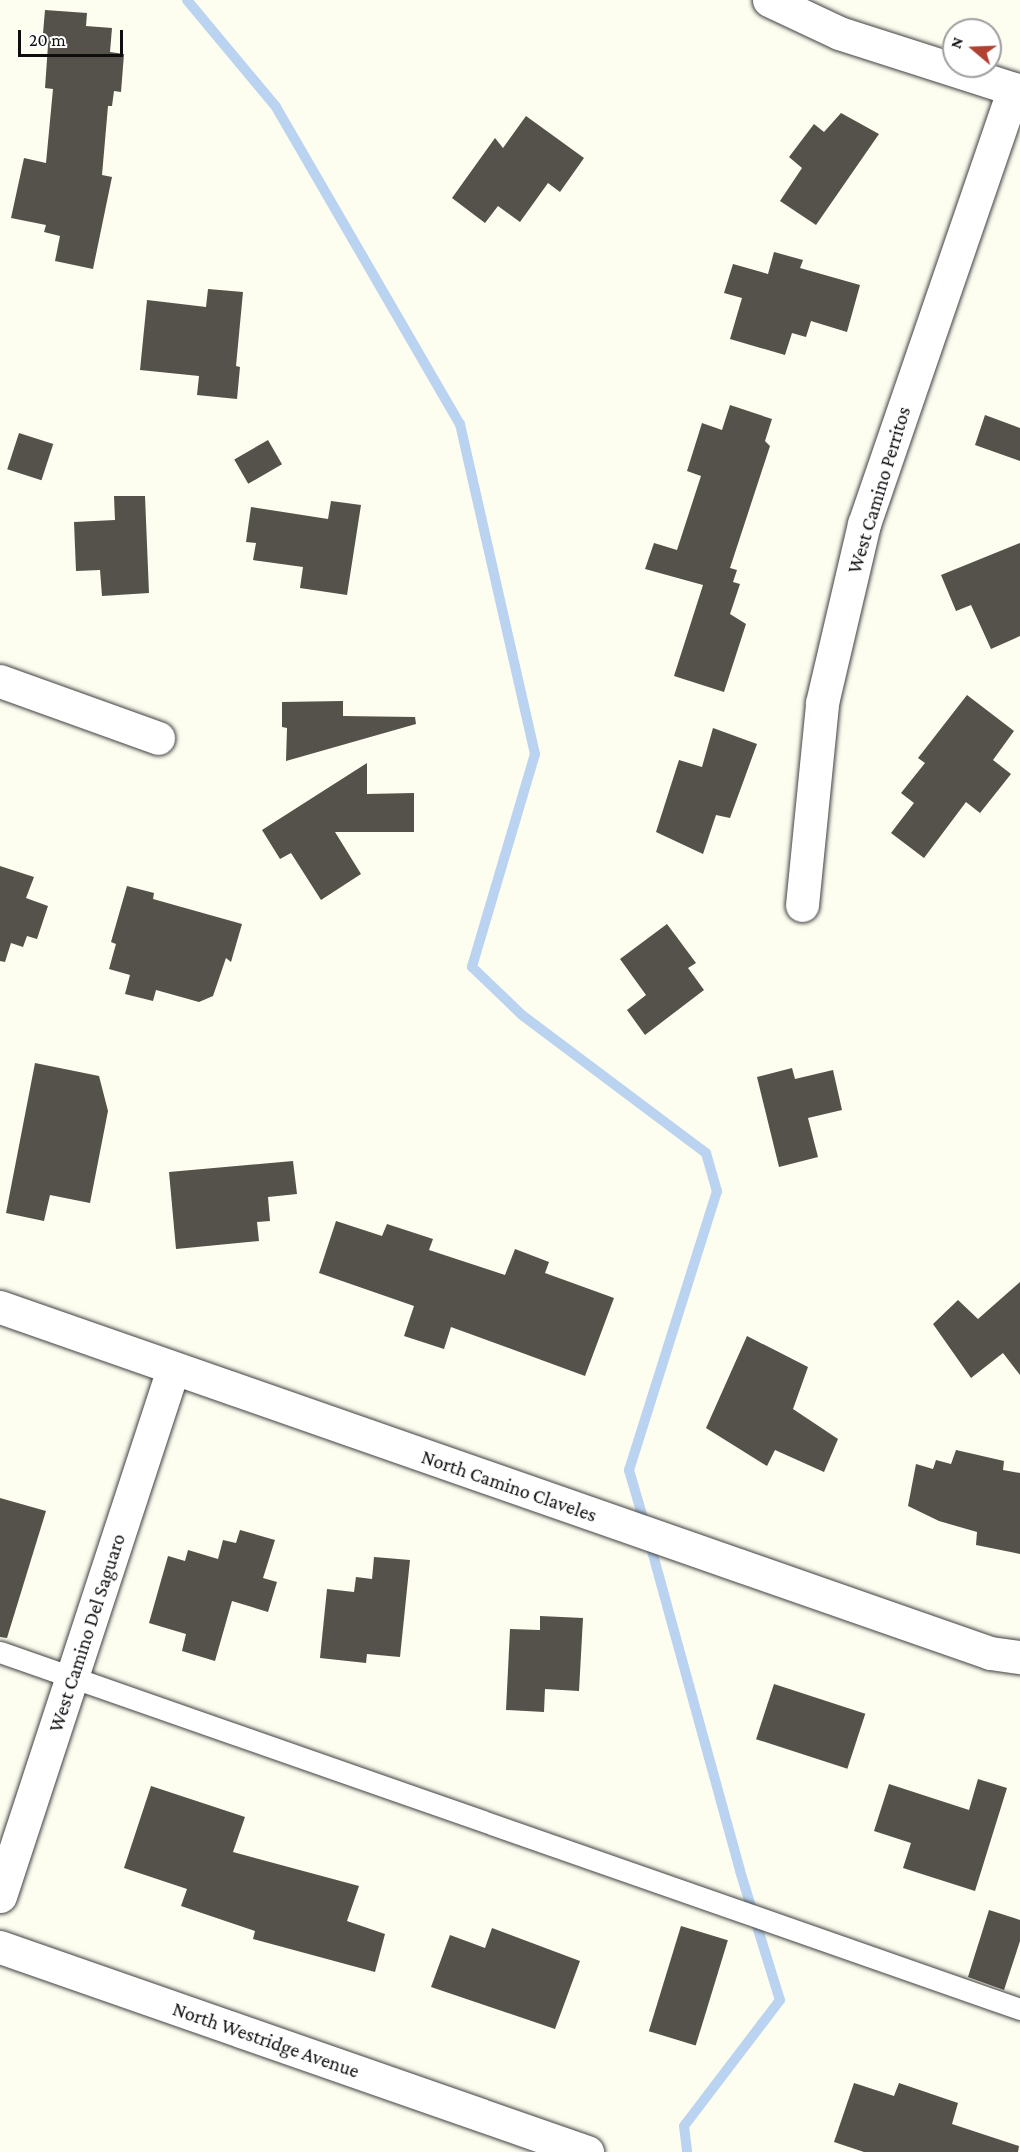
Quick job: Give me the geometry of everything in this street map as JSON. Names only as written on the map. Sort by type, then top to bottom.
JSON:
[{"type":"street","points":[[769,0],[839,33],[1017,90]]},
{"type":"street","name":"West Camino Perritos","points":[[802,905],[822,703],[864,524],[1017,90]]},
{"type":"street","points":[[0,681],[158,738]]},
{"type":"street","name":"North Camino Claveles","points":[[0,1307],[990,1653],[1020,1657]]},
{"type":"street","name":"West Camino Del Saguaro","points":[[0,1896],[173,1369]]},
{"type":"street","name":"North Westridge Avenue","points":[[0,1947],[529,2143],[588,2152]]},
{"type":"lane","points":[[0,1652],[1020,2009]]},
{"type":"building","points":[[45,10],[87,13],[86,26],[112,28],[110,52],[124,54],[121,92],[114,91],[112,106],[108,106],[102,175],[112,177],[93,269],[55,261],[60,236],[44,232],[46,225],[11,218],[24,158],[46,163],[53,89],[45,88],[48,45],[42,45]]},
{"type":"building","points":[[841,113],[879,134],[816,225],[780,201],[802,168],[789,157],[814,124],[824,132]]},
{"type":"building","points":[[526,116],[584,158],[560,192],[548,183],[520,222],[498,206],[485,223],[452,198],[495,138],[503,148]]},
{"type":"building","points":[[774,252],[803,260],[800,268],[860,285],[847,332],[811,321],[806,337],[792,333],[785,355],[730,339],[742,298],[724,293],[733,264],[768,274]]},
{"type":"building","points":[[208,289],[243,292],[236,366],[240,367],[237,399],[197,395],[199,376],[140,370],[147,300],[206,307]]},
{"type":"building","points":[[730,405],[772,419],[765,441],[770,446],[730,568],[737,570],[733,582],[740,584],[730,614],[746,624],[724,692],[674,676],[703,585],[645,569],[654,543],[677,550],[701,476],[687,471],[702,423],[722,430]]},
{"type":"building","points":[[985,415],[1020,428],[1020,461],[975,445]]},
{"type":"building","points":[[19,433],[53,444],[41,480],[7,469]]},
{"type":"building","points":[[268,440],[282,464],[248,484],[234,460]]},
{"type":"building","points":[[114,496],[145,496],[149,593],[102,596],[100,570],[76,571],[74,522],[115,520]]},
{"type":"building","points":[[331,501],[361,505],[347,595],[300,588],[303,567],[253,560],[256,543],[246,542],[251,507],[328,519]]},
{"type":"building","points":[[1020,543],[1020,636],[991,649],[971,605],[956,611],[941,575]]},
{"type":"building","points":[[967,695],[1014,731],[993,760],[1011,774],[980,813],[966,802],[924,858],[891,833],[914,803],[901,793],[925,763],[918,758]]},
{"type":"building","points":[[343,701],[343,716],[415,717],[416,724],[286,761],[287,728],[282,727],[282,702]]},
{"type":"building","points":[[713,728],[757,744],[730,818],[716,815],[703,854],[656,832],[679,760],[702,767]]},
{"type":"building","points":[[367,763],[367,794],[414,793],[414,832],[335,832],[361,874],[321,900],[291,853],[280,859],[262,830]]},
{"type":"building","points":[[0,866],[34,877],[26,898],[48,906],[37,939],[27,936],[23,947],[11,943],[5,962],[0,961]]},
{"type":"building","points":[[127,886],[154,893],[153,899],[242,924],[231,962],[226,958],[213,996],[199,1002],[156,990],[153,1001],[125,994],[130,975],[109,969],[116,944],[111,942]]},
{"type":"building","points":[[667,924],[696,963],[688,968],[704,990],[645,1035],[627,1010],[646,995],[620,959]]},
{"type":"building","points":[[35,1063],[99,1076],[108,1111],[90,1203],[50,1195],[44,1221],[6,1213]]},
{"type":"building","points":[[792,1068],[795,1079],[833,1070],[842,1110],[808,1118],[818,1157],[779,1167],[757,1077]]},
{"type":"building","points":[[293,1161],[297,1194],[268,1197],[270,1221],[257,1222],[259,1241],[176,1249],[169,1172]]},
{"type":"building","points":[[336,1221],[382,1236],[387,1224],[433,1239],[429,1250],[505,1275],[515,1249],[549,1262],[545,1273],[614,1298],[585,1376],[451,1327],[444,1349],[404,1336],[414,1306],[319,1273]]},
{"type":"building","points":[[1020,1282],[1020,1375],[1003,1353],[971,1378],[933,1324],[958,1300],[978,1319]]},
{"type":"building","points":[[747,1336],[808,1367],[793,1409],[838,1439],[824,1472],[775,1450],[767,1466],[706,1428]]},
{"type":"building","points":[[956,1450],[1004,1461],[1003,1470],[1020,1473],[1020,1554],[976,1545],[977,1532],[939,1521],[908,1506],[916,1464],[933,1469],[936,1460],[951,1464]]},
{"type":"building","points":[[0,1498],[46,1511],[7,1638],[0,1637]]},
{"type":"building","points":[[240,1530],[275,1540],[263,1578],[277,1582],[268,1612],[232,1601],[215,1661],[182,1651],[186,1634],[149,1623],[168,1556],[185,1561],[188,1550],[218,1559],[223,1540],[236,1543]]},
{"type":"building","points":[[374,1557],[410,1560],[400,1657],[367,1654],[366,1663],[320,1658],[327,1589],[354,1592],[356,1577],[372,1579]]},
{"type":"building","points":[[540,1616],[583,1618],[579,1691],[545,1689],[544,1712],[506,1710],[510,1629],[540,1630]]},
{"type":"building","points":[[774,1684],[865,1714],[847,1769],[756,1739]]},
{"type":"building","points":[[978,1779],[1007,1788],[975,1891],[903,1868],[911,1843],[874,1831],[889,1784],[969,1810]]},
{"type":"building","points":[[151,1786],[245,1817],[233,1852],[359,1886],[347,1921],[385,1934],[375,1972],[253,1939],[255,1931],[181,1906],[187,1889],[124,1868]]},
{"type":"building","points":[[989,1910],[1020,1920],[1020,1941],[1004,1990],[968,1977]]},
{"type":"building","points":[[681,1926],[728,1940],[696,2046],[649,2031]]},
{"type":"building","points":[[492,1928],[580,1961],[555,2029],[431,1987],[450,1935],[485,1948]]},
{"type":"building","points":[[854,2083],[894,2096],[899,2083],[958,2103],[952,2124],[1019,2146],[1018,2152],[864,2152],[834,2142]]},
{"type":"waterway","points":[[187,0],[276,107],[460,424],[535,754],[472,967],[522,1015],[706,1153],[717,1191],[629,1470],[645,1525]]},
{"type":"waterway","points":[[649,1540],[740,1871],[780,2000],[684,2126],[687,2152]]}]
